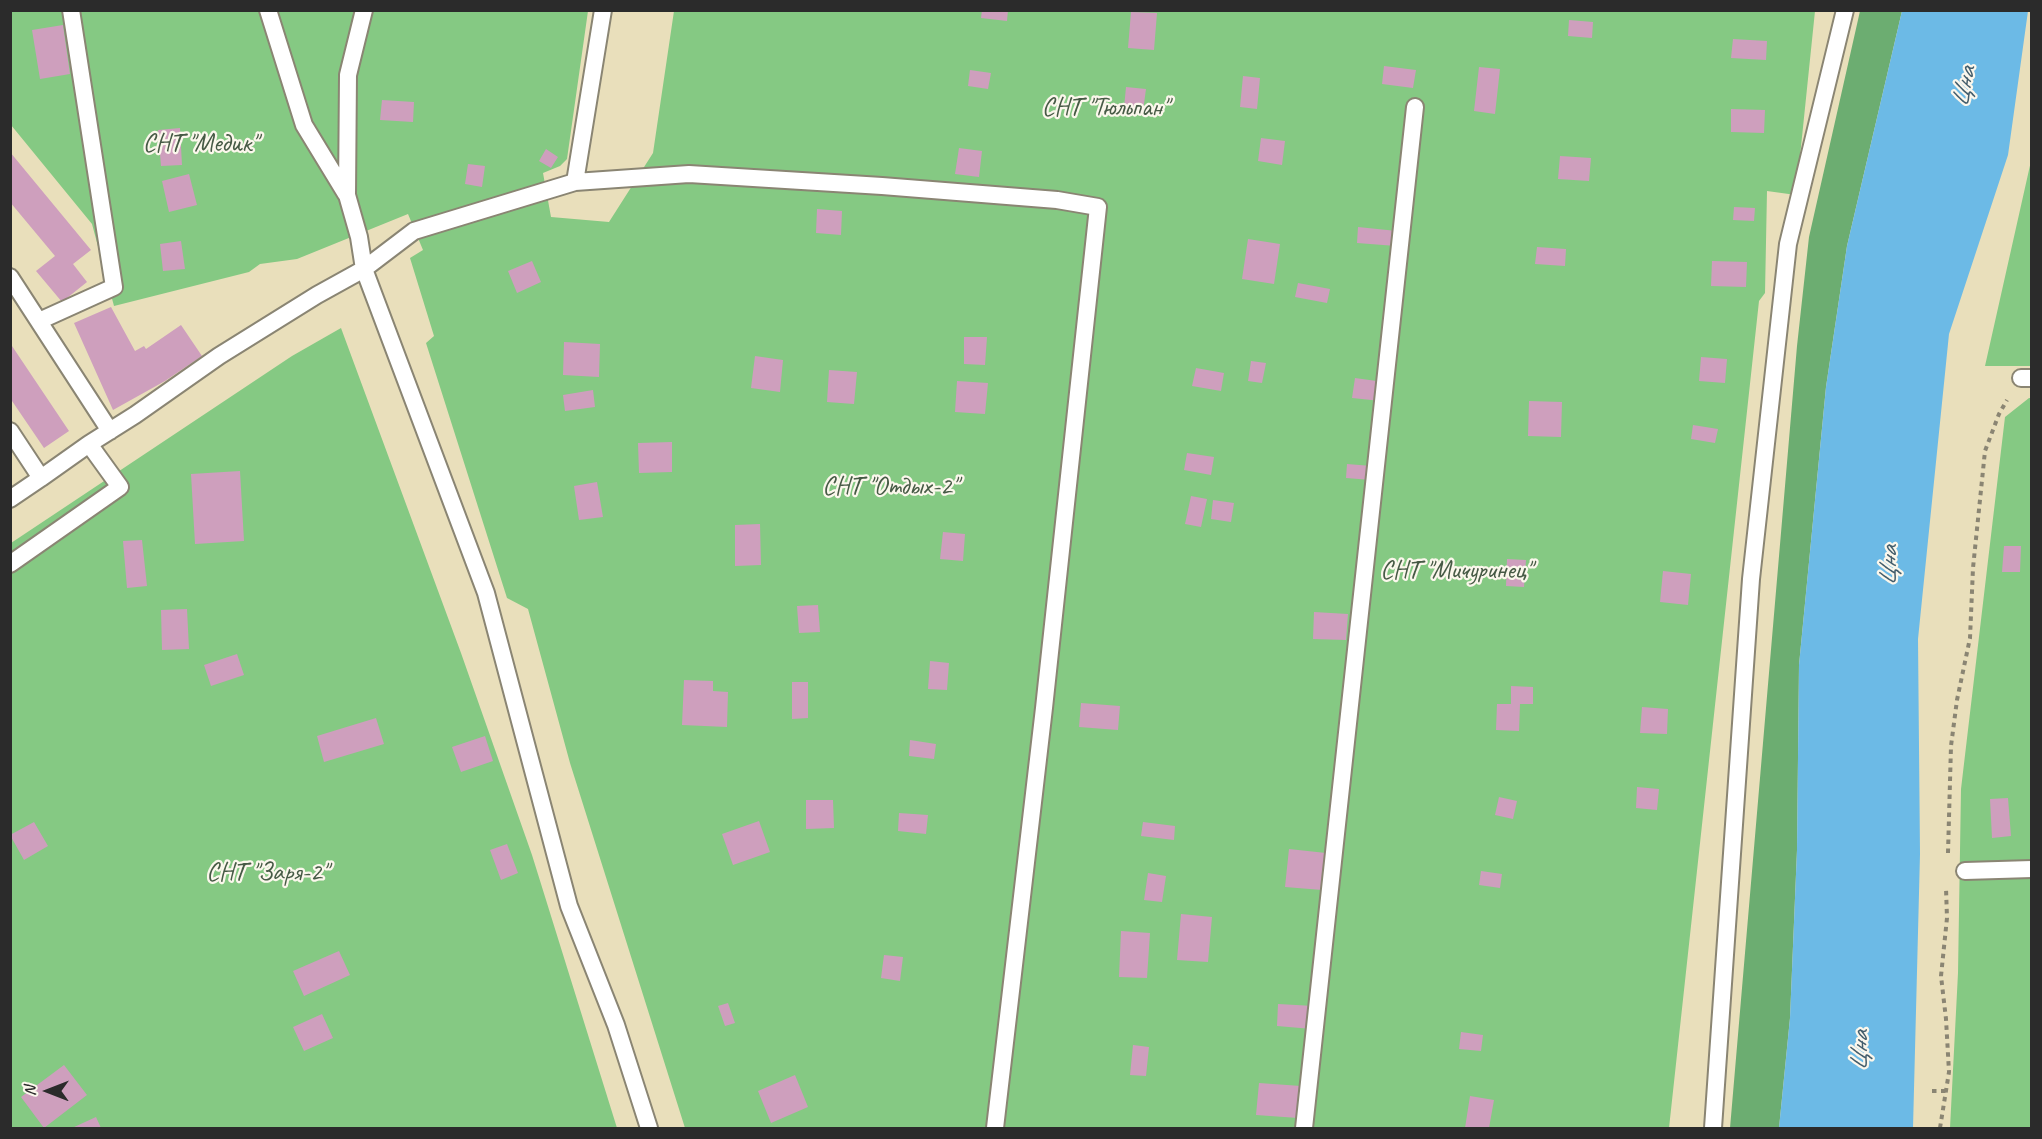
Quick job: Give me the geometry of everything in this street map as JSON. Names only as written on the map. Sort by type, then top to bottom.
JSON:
[{"type":"lane","points":[[39,321],[114,287],[70,10]]},
{"type":"lane","points":[[268,10],[304,125],[347,195],[359,237],[364,269],[486,593],[569,906],[616,1025],[649,1128]]},
{"type":"lane","points":[[347,195],[348,75],[364,10]]},
{"type":"lane","points":[[575,182],[603,10]]},
{"type":"lane","points":[[1713,1128],[1751,579],[1788,244],[1845,10]]},
{"type":"lane","points":[[1304,1128],[1415,107]]},
{"type":"lane","points":[[10,499],[219,356],[317,295],[364,269],[414,231],[575,182],[689,174],[1056,200],[1098,207],[1044,708],[995,1128]]},
{"type":"lane","points":[[10,277],[110,431]]},
{"type":"lane","points":[[10,430],[41,478]]},
{"type":"lane","points":[[10,564],[120,487],[89,444]]},
{"type":"lane","points":[[1965,871],[2031,869]]},
{"type":"path","points":[[1947,858],[1951,746],[1957,700],[1970,638],[1973,568],[1985,451],[1999,414],[2026,378]]},
{"type":"path","points":[[1941,1128],[1948,1072],[1940,980],[1947,918],[1946,881]]},
{"type":"path","points":[[1932,1091],[1946,1091]]},
{"type":"green space","points":[[10,11],[588,11],[567,159],[560,166],[543,173],[551,217],[609,222],[653,153],[674,11],[1815,11],[1796,195],[1767,191],[1765,293],[1759,301],[1669,1128],[685,1128],[570,763],[528,609],[507,598],[426,343],[434,336],[410,258],[423,250],[408,214],[297,259],[260,264],[249,272],[114,306],[92,224],[11,125]]},
{"type":"green space","points":[[1860,11],[1902,11],[1847,246],[1826,387],[1799,665],[1797,850],[1790,1018],[1779,1128],[1730,1128],[1797,346],[1809,237]]},
{"type":"green space","points":[[2031,161],[2031,366],[1985,366]]},
{"type":"green space","name":"СНТ \"Заря-2\"","points":[[341,328],[461,653],[532,855],[617,1128],[11,1128],[11,543],[292,356]]},
{"type":"green space","points":[[2031,398],[2031,1128],[1950,1128],[1958,973],[1961,789],[2005,417]]},
{"type":"water","name":"Цна","points":[[1902,11],[2028,11],[2008,155],[1949,334],[1918,639],[1920,854],[1913,1128],[1779,1128],[1790,1018],[1797,850],[1799,665],[1826,387],[1847,246]]},
{"type":"building","points":[[982,10],[1008,10],[1007,21],[981,18]]},
{"type":"building","points":[[1131,12],[1157,13],[1154,50],[1128,48]]},
{"type":"building","points":[[1569,20],[1593,22],[1592,38],[1568,36]]},
{"type":"building","points":[[63,25],[70,74],[40,79],[32,30]]},
{"type":"building","points":[[1733,39],[1767,41],[1766,60],[1731,58]]},
{"type":"building","points":[[1384,66],[1416,70],[1413,88],[1382,84]]},
{"type":"building","points":[[1479,67],[1500,69],[1495,114],[1474,111]]},
{"type":"building","points":[[970,70],[991,73],[988,89],[968,86]]},
{"type":"building","points":[[1243,76],[1260,78],[1257,109],[1240,107]]},
{"type":"building","points":[[1126,87],[1146,89],[1143,111],[1124,108]]},
{"type":"building","points":[[382,100],[414,102],[413,122],[380,120]]},
{"type":"building","points":[[1731,109],[1765,110],[1764,133],[1731,132]]},
{"type":"building","points":[[180,128],[182,165],[161,166],[158,130]]},
{"type":"building","points":[[1261,138],[1285,141],[1282,165],[1258,161]]},
{"type":"building","points":[[959,148],[982,151],[979,177],[955,174]]},
{"type":"building","points":[[546,149],[558,157],[551,168],[539,161]]},
{"type":"building","points":[[10,152],[91,250],[73,264],[87,282],[62,302],[36,271],[55,256],[10,202]]},
{"type":"building","points":[[1560,156],[1591,158],[1589,181],[1558,179]]},
{"type":"building","points":[[468,164],[485,166],[482,187],[465,184]]},
{"type":"building","points":[[189,174],[197,205],[169,212],[162,181]]},
{"type":"building","points":[[1734,207],[1755,208],[1754,221],[1733,220]]},
{"type":"building","points":[[817,209],[842,211],[841,235],[816,233]]},
{"type":"building","points":[[1358,227],[1397,231],[1396,246],[1357,243]]},
{"type":"building","points":[[1248,239],[1280,244],[1274,284],[1242,279]]},
{"type":"building","points":[[181,241],[185,269],[163,271],[160,244]]},
{"type":"building","points":[[1537,247],[1566,249],[1565,266],[1535,264]]},
{"type":"building","points":[[532,261],[541,282],[517,293],[508,271]]},
{"type":"building","points":[[1712,261],[1747,262],[1746,287],[1711,286]]},
{"type":"building","points":[[1298,283],[1330,289],[1327,303],[1295,297]]},
{"type":"building","points":[[111,307],[135,351],[144,346],[146,349],[181,325],[202,356],[165,381],[113,410],[74,323]]},
{"type":"building","points":[[964,337],[987,337],[985,365],[964,364]]},
{"type":"building","points":[[564,342],[600,344],[599,377],[563,375]]},
{"type":"building","points":[[10,343],[69,431],[44,448],[10,398]]},
{"type":"building","points":[[755,356],[783,360],[780,392],[751,388]]},
{"type":"building","points":[[1701,357],[1727,359],[1725,383],[1699,381]]},
{"type":"building","points":[[1251,361],[1266,363],[1262,383],[1248,381]]},
{"type":"building","points":[[1196,368],[1224,373],[1221,391],[1192,386]]},
{"type":"building","points":[[829,370],[857,372],[854,404],[827,402]]},
{"type":"building","points":[[1355,378],[1384,382],[1381,401],[1352,398]]},
{"type":"building","points":[[957,381],[988,383],[985,414],[955,412]]},
{"type":"building","points":[[593,390],[595,407],[565,411],[563,395]]},
{"type":"building","points":[[1529,401],[1562,402],[1561,437],[1528,436]]},
{"type":"building","points":[[1693,425],[1718,429],[1715,443],[1691,439]]},
{"type":"building","points":[[672,442],[672,472],[639,473],[638,443]]},
{"type":"building","points":[[1187,453],[1214,457],[1211,475],[1184,470]]},
{"type":"building","points":[[1347,464],[1372,466],[1371,480],[1346,478]]},
{"type":"building","points":[[240,471],[244,541],[195,544],[191,474]]},
{"type":"building","points":[[597,482],[603,517],[579,520],[574,486]]},
{"type":"building","points":[[1191,496],[1207,499],[1201,527],[1185,524]]},
{"type":"building","points":[[1213,500],[1234,503],[1231,522],[1211,519]]},
{"type":"building","points":[[760,524],[761,565],[735,566],[735,525]]},
{"type":"building","points":[[943,532],[965,534],[963,561],[940,559]]},
{"type":"building","points":[[142,540],[147,586],[127,588],[123,541]]},
{"type":"building","points":[[2004,546],[2021,546],[2020,572],[2002,572]]},
{"type":"building","points":[[1507,559],[1526,560],[1524,587],[1506,586]]},
{"type":"building","points":[[1663,571],[1691,574],[1688,605],[1660,602]]},
{"type":"building","points":[[818,605],[820,632],[799,633],[797,606]]},
{"type":"building","points":[[187,609],[189,649],[162,650],[161,610]]},
{"type":"building","points":[[1314,612],[1348,614],[1346,640],[1313,639]]},
{"type":"building","points":[[237,654],[244,675],[211,686],[204,665]]},
{"type":"building","points":[[930,661],[949,663],[947,690],[928,689]]},
{"type":"building","points":[[684,680],[713,681],[713,691],[728,692],[727,727],[682,725]]},
{"type":"building","points":[[792,682],[808,682],[808,718],[792,719]]},
{"type":"building","points":[[1511,686],[1533,687],[1533,704],[1520,704],[1519,731],[1496,730],[1497,704],[1511,704]]},
{"type":"building","points":[[1081,703],[1120,706],[1118,730],[1079,727]]},
{"type":"building","points":[[1642,707],[1668,709],[1667,734],[1640,733]]},
{"type":"building","points":[[376,718],[384,744],[324,762],[317,736]]},
{"type":"building","points":[[485,736],[493,761],[461,772],[452,747]]},
{"type":"building","points":[[910,740],[936,744],[934,759],[909,756]]},
{"type":"building","points":[[1637,787],[1659,789],[1657,810],[1636,808]]},
{"type":"building","points":[[1499,797],[1517,801],[1513,819],[1495,815]]},
{"type":"building","points":[[2008,798],[2011,836],[1992,838],[1990,799]]},
{"type":"building","points":[[806,800],[833,800],[834,828],[806,829]]},
{"type":"building","points":[[899,813],[928,815],[926,834],[898,831]]},
{"type":"building","points":[[759,821],[770,852],[733,865],[722,834]]},
{"type":"building","points":[[34,822],[48,846],[24,860],[10,835]]},
{"type":"building","points":[[1143,822],[1175,826],[1174,840],[1141,836]]},
{"type":"building","points":[[507,844],[518,873],[501,880],[490,850]]},
{"type":"building","points":[[1289,849],[1326,853],[1322,890],[1285,887]]},
{"type":"building","points":[[1481,871],[1502,874],[1500,888],[1479,885]]},
{"type":"building","points":[[1148,873],[1166,876],[1162,902],[1144,900]]},
{"type":"building","points":[[1181,914],[1212,917],[1208,962],[1177,960]]},
{"type":"building","points":[[1121,931],[1150,933],[1147,978],[1119,977]]},
{"type":"building","points":[[339,951],[350,975],[304,996],[293,971]]},
{"type":"building","points":[[884,955],[903,957],[900,981],[881,978]]},
{"type":"building","points":[[728,1003],[735,1023],[725,1026],[718,1006]]},
{"type":"building","points":[[1278,1004],[1314,1006],[1312,1029],[1277,1026]]},
{"type":"building","points":[[322,1014],[333,1038],[304,1051],[293,1027]]},
{"type":"building","points":[[1461,1032],[1483,1035],[1481,1051],[1459,1049]]},
{"type":"building","points":[[1133,1045],[1149,1047],[1146,1076],[1130,1075]]},
{"type":"building","points":[[64,1065],[87,1095],[44,1128],[21,1097]]},
{"type":"building","points":[[795,1075],[808,1107],[771,1123],[758,1091]]},
{"type":"building","points":[[1259,1083],[1301,1086],[1298,1118],[1256,1115]]},
{"type":"building","points":[[1470,1096],[1494,1100],[1489,1128],[1465,1128]]},
{"type":"building","points":[[96,1117],[101,1128],[72,1128]]},
{"type":"park label","name":"СНТ \"Тюльпан\"","points":[[1105,108]]},
{"type":"park label","name":"СНТ \"Медик\"","points":[[200,144]]},
{"type":"park label","name":"СНТ \"Отдых-2\"","points":[[890,487]]},
{"type":"park label","name":"СНТ \"Мичуринец\"","points":[[1456,571]]}]
